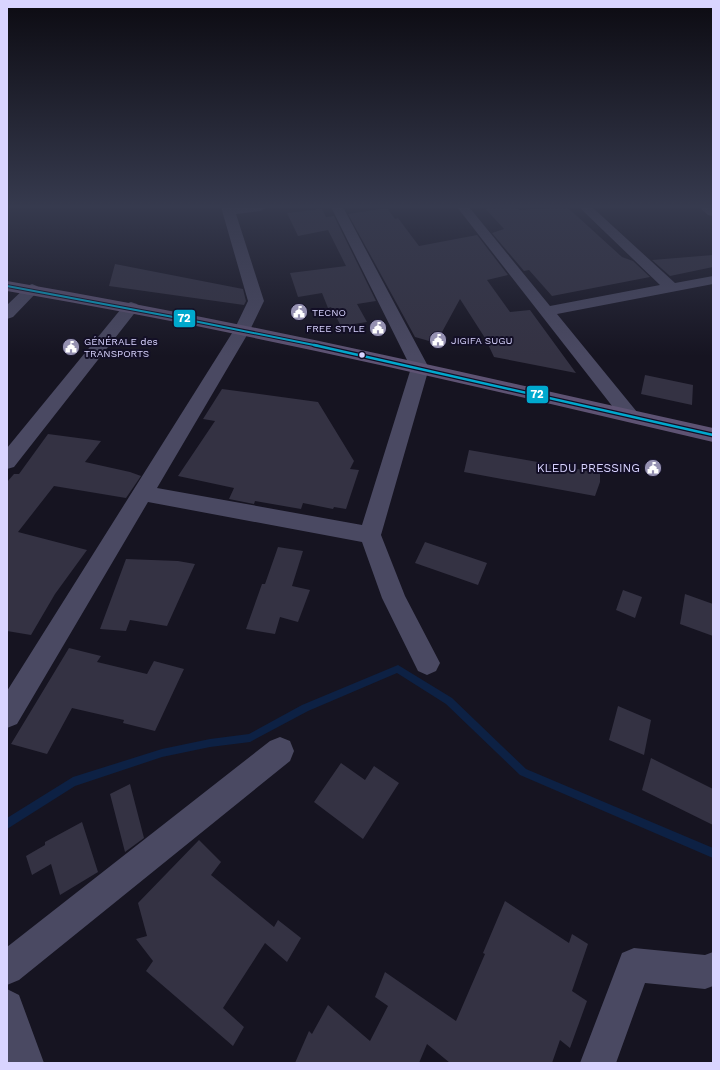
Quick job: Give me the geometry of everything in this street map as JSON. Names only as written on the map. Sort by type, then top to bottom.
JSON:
[{"type":"main road","points":[[7,286],[32,289],[131,307],[242,330],[420,368],[713,435]]},
{"type":"street","points":[[7,715],[242,330],[256,301],[243,257]]},
{"type":"street","points":[[363,257],[420,368],[370,536],[394,598],[427,663]]},
{"type":"street","points":[[503,257],[630,416]]},
{"type":"street","points":[[639,257],[671,287]]},
{"type":"street","points":[[546,311],[713,280]]},
{"type":"street","points":[[7,314],[32,289]]},
{"type":"street","points":[[7,462],[131,307]]},
{"type":"street","points":[[143,493],[370,536]]},
{"type":"street","points":[[7,968],[280,751]]},
{"type":"street","points":[[598,1063],[634,965],[705,972],[713,969]]},
{"type":"street","points":[[7,1007],[26,1063]]},
{"type":"building","points":[[341,257],[354,257],[376,301],[357,304],[367,322],[341,326],[331,307],[328,308],[322,293],[298,297],[290,273],[346,266]]},
{"type":"building","points":[[371,257],[494,257],[508,275],[487,280],[510,312],[530,310],[576,373],[494,357],[485,338],[460,299],[436,343],[415,337]]},
{"type":"building","points":[[512,257],[622,257],[633,261],[650,277],[552,296],[529,270],[524,271]]},
{"type":"building","points":[[713,257],[713,267],[670,276],[652,260]]},
{"type":"building","points":[[115,264],[243,289],[246,301],[244,305],[109,286]]},
{"type":"building","points":[[645,375],[693,385],[692,405],[641,394]]},
{"type":"building","points":[[222,389],[318,402],[354,461],[350,469],[359,470],[346,509],[334,507],[333,509],[303,503],[301,509],[255,501],[254,504],[229,499],[234,488],[178,476],[215,421],[203,419]]},
{"type":"building","points":[[48,434],[101,441],[85,462],[130,472],[141,476],[126,498],[54,486],[18,532],[87,550],[55,594],[31,635],[7,631],[7,482],[14,474],[19,474]]},
{"type":"building","points":[[469,450],[600,473],[600,482],[595,496],[464,472]]},
{"type":"building","points":[[425,542],[487,563],[478,585],[415,563]]},
{"type":"building","points":[[278,547],[303,551],[292,586],[310,590],[298,622],[280,617],[275,634],[246,629],[262,584],[265,584]]},
{"type":"building","points":[[126,559],[178,561],[195,564],[167,626],[130,620],[126,631],[100,629]]},
{"type":"building","points":[[623,590],[642,597],[635,618],[616,610]]},
{"type":"building","points":[[685,594],[713,604],[713,636],[680,624]]},
{"type":"building","points":[[69,648],[101,656],[97,662],[147,674],[154,661],[184,669],[155,731],[123,723],[124,720],[72,708],[47,754],[11,744]]},
{"type":"building","points":[[618,706],[651,720],[644,755],[609,740]]},
{"type":"building","points":[[651,758],[713,789],[713,825],[642,790]]},
{"type":"building","points":[[341,763],[365,780],[374,766],[399,783],[363,839],[314,802]]},
{"type":"building","points":[[130,784],[144,838],[125,852],[110,794]]},
{"type":"building","points":[[82,822],[98,872],[60,895],[51,864],[32,875],[26,856],[45,845],[45,842]]},
{"type":"building","points":[[199,840],[221,862],[211,875],[274,927],[278,920],[301,938],[287,962],[265,943],[223,1008],[244,1027],[233,1046],[146,971],[153,961],[136,939],[147,936],[138,903]]},
{"type":"building","points":[[505,901],[569,943],[572,934],[588,944],[572,991],[587,1001],[570,1048],[560,1040],[552,1063],[450,1063],[427,1044],[419,1063],[295,1063],[309,1031],[312,1034],[328,1005],[370,1041],[388,1006],[375,997],[385,972],[456,1021],[485,954],[483,953]]},
{"type":"waterway","points":[[7,824],[73,782],[162,753],[210,743],[250,738],[305,708],[398,669],[449,701],[523,772],[713,853]]},
{"type":"transit line","name":"72","points":[[7,286],[273,336],[713,435]]},
{"type":"place","name":"TECNO","points":[[299,312]]},
{"type":"place","name":"FREE STYLE","points":[[378,328]]},
{"type":"place","name":"JIGIFA SUGU","points":[[438,340]]},
{"type":"place","name":"GÉNÉRALE des TRANSPORTS","points":[[71,347]]},
{"type":"place","name":"KLEDU PRESSING","points":[[653,468]]}]
